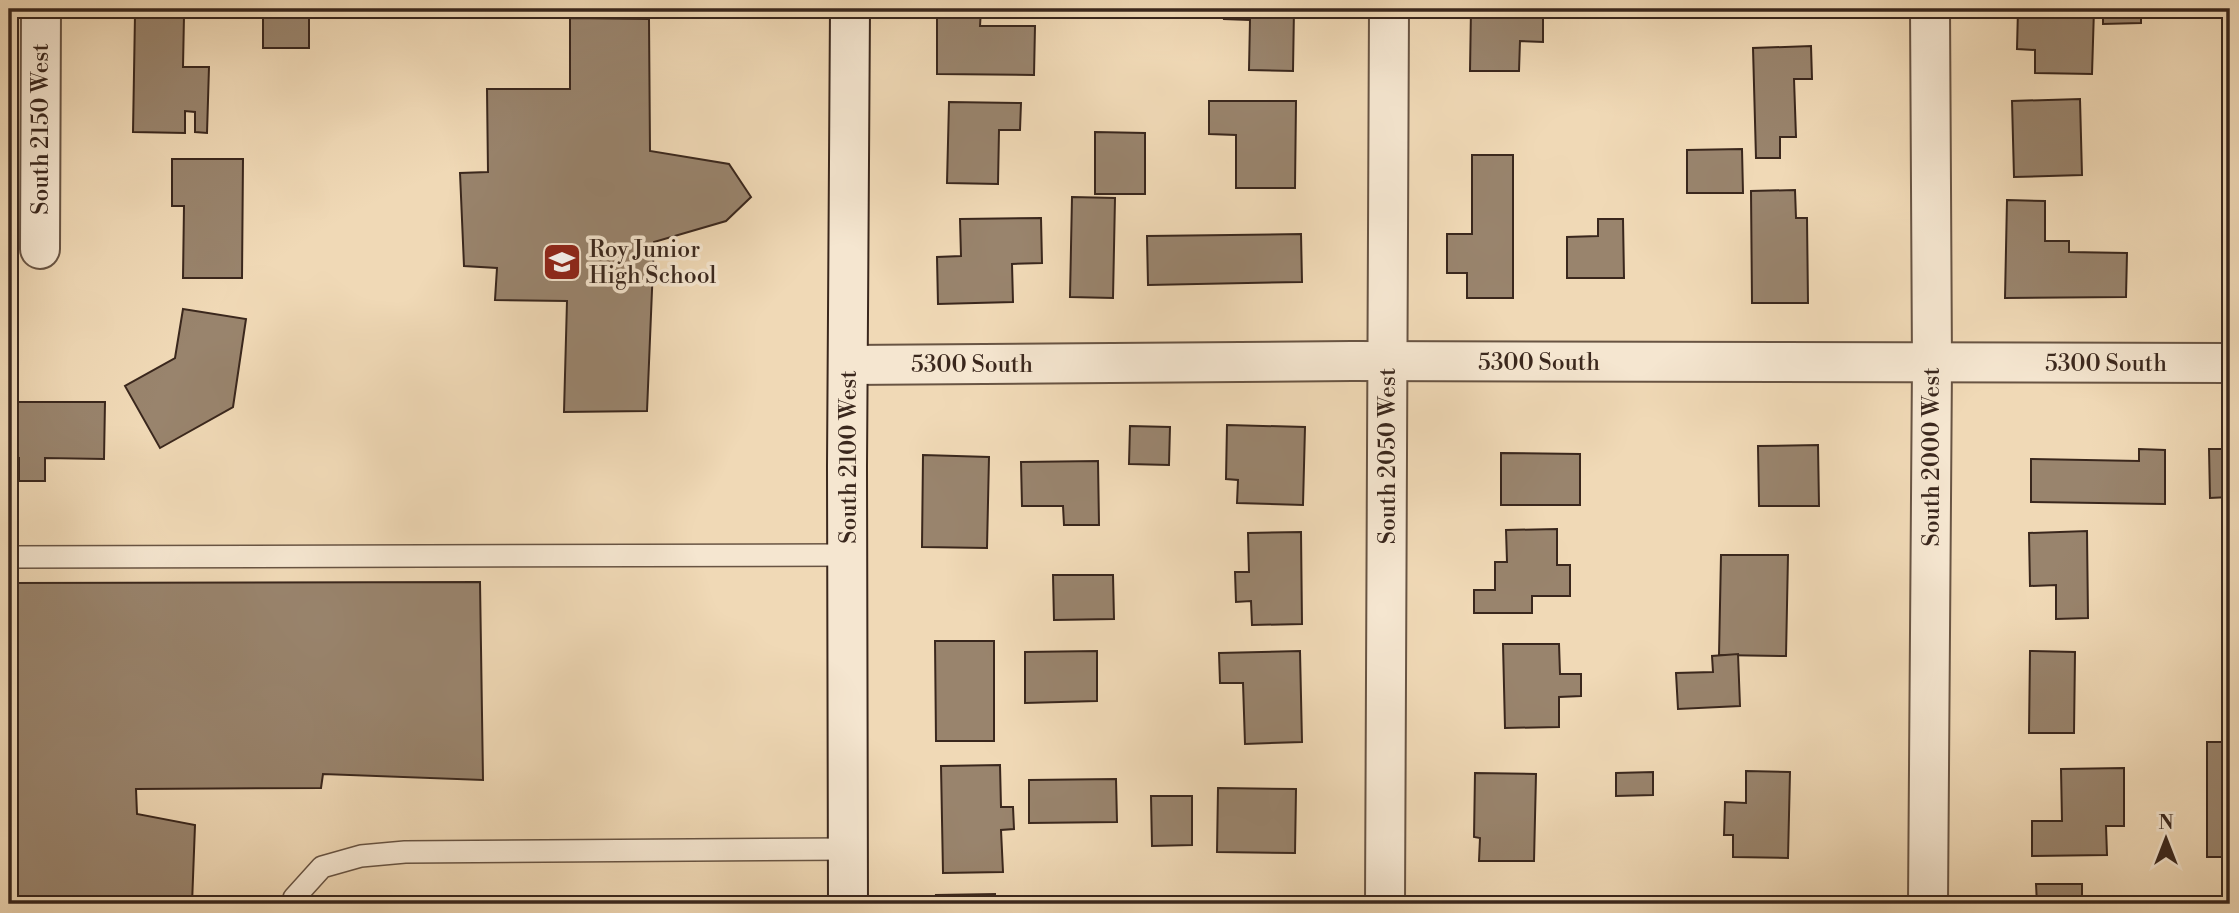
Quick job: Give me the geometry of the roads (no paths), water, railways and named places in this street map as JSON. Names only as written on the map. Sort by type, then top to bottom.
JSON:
[{"type":"street","name":"South 2150 West","points":[[40,249],[41,9]]},
{"type":"street","name":"South 2100 West","points":[[848,904],[850,9]]},
{"type":"street","name":"South 2050 West","points":[[1385,904],[1389,9]]},
{"type":"street","name":"South 2000 West","points":[[1928,904],[1932,364],[1930,9]]},
{"type":"street","name":"5300 South","points":[[848,365],[1387,361],[2230,363]]},
{"type":"lane","points":[[9,557],[848,555]]},
{"type":"lane","points":[[293,904],[294,898],[322,867],[361,856],[405,852],[848,849]]},
{"type":"place","name":"Roy Junior High School","points":[[562,262]]}]
